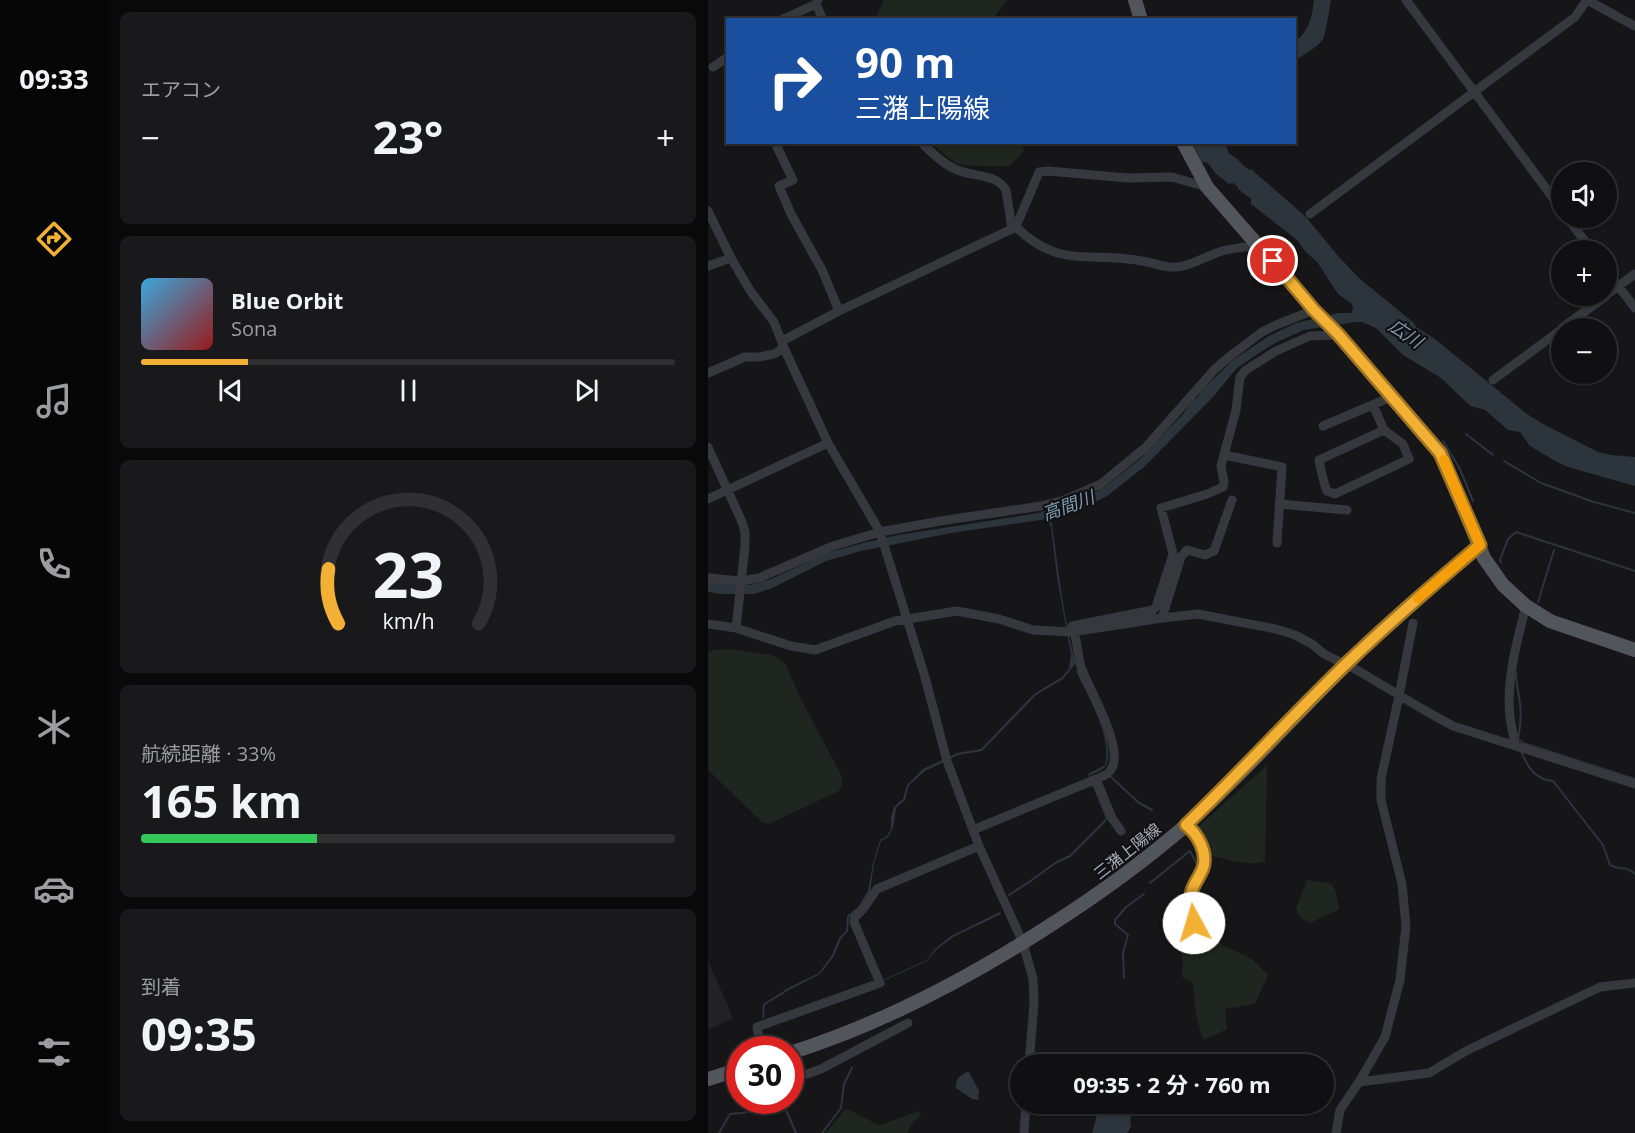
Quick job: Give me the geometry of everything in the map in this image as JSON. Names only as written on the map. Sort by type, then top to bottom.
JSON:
[{"type":"main road","points":[[1134,0],[1140,18]]},
{"type":"main road","points":[[1184,144],[1207,187],[1440,453],[1484,558],[1503,585],[1526,606],[1550,621],[1635,650]]},
{"type":"main road","name":"三潴上陽線","points":[[804,1048],[896,1012],[948,986],[1023,943],[1096,896],[1186,825],[1346,664],[1480,545]]},
{"type":"main road","points":[[708,1079],[726,1073]]},
{"type":"street","points":[[1406,0],[1551,195]]},
{"type":"street","points":[[1310,214],[1575,17],[1587,0],[1635,26]]},
{"type":"street","points":[[786,18],[817,1],[822,18]]},
{"type":"street","points":[[712,67],[726,58]]},
{"type":"street","points":[[779,144],[777,147],[793,180],[779,186],[791,214],[822,270],[839,311]]},
{"type":"street","points":[[923,144],[953,169],[998,180],[1006,190],[1015,226],[1028,239],[1057,254],[1085,258],[1119,258],[1144,261],[1162,267],[1182,267],[1223,250],[1259,246]]},
{"type":"street","points":[[708,373],[745,357],[774,354],[783,344],[839,311],[1015,226],[1039,172],[1128,178],[1172,177],[1207,187]]},
{"type":"street","points":[[708,211],[731,258],[751,291],[774,322],[828,443],[880,532],[925,677],[947,759],[979,846],[1023,943],[1033,979],[1034,1004],[1030,1054]]},
{"type":"street","points":[[1575,228],[1584,240]]},
{"type":"street","points":[[708,266],[731,258]]},
{"type":"street","points":[[1635,274],[1618,286],[1635,308]]},
{"type":"street","points":[[1576,318],[1592,306]]},
{"type":"street","points":[[708,578],[741,582],[759,578],[833,546],[880,532],[1041,506],[1062,501],[1101,484],[1146,447],[1215,369],[1229,357],[1262,332],[1316,311]]},
{"type":"street","points":[[973,830],[1110,771],[1113,766],[1113,750],[1110,732],[1081,666],[1071,632],[1072,626],[1153,610],[1156,607],[1173,554],[1161,508],[1223,487],[1221,466],[1236,410],[1240,377],[1246,370],[1276,351],[1310,336],[1336,332]]},
{"type":"street","points":[[1492,380],[1551,337]]},
{"type":"street","points":[[1323,426],[1391,397]]},
{"type":"street","points":[[1373,405],[1384,430],[1403,444],[1409,459],[1335,494],[1327,491],[1319,460],[1384,430]]},
{"type":"street","points":[[708,499],[828,443]]},
{"type":"street","points":[[708,447],[745,532],[736,628]]},
{"type":"street","points":[[1224,454],[1282,467],[1277,543]]},
{"type":"street","points":[[1162,618],[1180,557],[1187,550],[1205,555],[1214,550],[1232,500]]},
{"type":"street","points":[[1279,504],[1347,510]]},
{"type":"street","points":[[1515,745],[1510,716],[1510,694],[1514,651],[1526,606]]},
{"type":"street","points":[[708,624],[736,628],[791,646],[815,650],[895,621],[957,611],[999,619],[1033,630],[1071,632],[1197,614],[1276,629],[1304,639],[1324,654],[1346,664],[1453,726],[1635,784]]},
{"type":"street","points":[[1336,1133],[1340,1110],[1385,1037],[1400,980],[1406,926],[1402,884],[1382,800],[1381,779],[1413,622]]},
{"type":"street","points":[[1093,780],[1121,831]]},
{"type":"street","points":[[1186,825],[1198,839],[1204,856],[1203,866],[1191,897],[1194,923]]},
{"type":"street","points":[[758,1036],[757,1027],[880,983],[854,922],[855,917],[877,890],[979,846]]},
{"type":"street","points":[[1359,1082],[1429,1073],[1466,1051],[1600,987],[1635,983]]},
{"type":"street","points":[[804,1075],[821,1069],[908,1023]]},
{"type":"street","points":[[1024,1133],[1025,1114]]},
{"type":"shaded area","points":[[884,0],[1007,0],[994,18],[877,18]]},
{"type":"shaded area","points":[[931,144],[1021,144],[1024,151],[1010,166],[957,164]]},
{"type":"shaded area","points":[[729,649],[771,655],[786,665],[842,777],[842,787],[839,791],[769,824],[762,822],[708,770],[708,653],[713,650]]},
{"type":"shaded area","points":[[1267,765],[1265,861],[1244,863],[1211,856],[1197,828]]},
{"type":"shaded area","points":[[1307,880],[1332,884],[1339,909],[1310,923],[1301,918],[1296,909]]},
{"type":"shaded area","points":[[1194,929],[1252,959],[1268,975],[1255,1004],[1225,1009],[1227,1029],[1203,1040],[1196,1015],[1193,983],[1182,977],[1183,959],[1173,931]]},
{"type":"shaded area","points":[[708,960],[733,1018],[708,1030]]},
{"type":"shaded area","points":[[846,1108],[878,1125],[920,1111],[921,1115],[910,1126],[907,1133],[826,1133]]},
{"type":"water","points":[[1314,0],[1331,0],[1323,39],[1296,59],[1296,41],[1304,33],[1312,13]]},
{"type":"water","points":[[1193,144],[1225,144],[1229,154],[1249,170],[1251,169],[1306,217],[1360,279],[1416,327],[1435,339],[1527,414],[1598,452],[1635,457],[1635,486],[1568,467],[1530,446],[1520,432],[1508,430],[1485,410],[1471,406],[1441,378],[1403,355],[1376,328],[1362,322],[1304,330],[1262,351],[1236,369],[1213,397],[1144,467],[1107,496],[1051,518],[1064,610],[1076,663],[1063,679],[1036,695],[982,751],[958,755],[925,771],[909,785],[905,800],[896,808],[893,828],[888,837],[881,841],[874,863],[870,892],[855,913],[849,917],[848,931],[841,939],[834,956],[820,974],[765,1005],[764,1018],[762,1018],[763,1004],[819,973],[832,955],[839,938],[846,931],[847,916],[858,907],[868,891],[873,863],[880,840],[887,836],[891,829],[894,807],[903,799],[907,785],[923,769],[957,753],[981,749],[1034,694],[1062,677],[1069,669],[1071,655],[1051,527],[1047,519],[951,533],[861,551],[826,561],[772,588],[754,594],[708,592],[708,582],[751,585],[771,579],[827,553],[863,543],[898,535],[1038,513],[1079,501],[1105,487],[1140,459],[1183,414],[1194,398],[1196,399],[1233,360],[1269,336],[1296,323],[1339,313],[1351,313],[1352,304],[1338,294],[1318,263],[1297,240],[1251,204],[1251,199],[1238,187],[1233,183],[1229,184],[1215,173],[1208,163],[1202,162]]},
{"type":"water","points":[[1078,670],[1100,718],[1108,744],[1106,765],[1090,775],[1092,783],[1088,774],[1105,765],[1105,741],[1098,717],[1076,671]]},
{"type":"water","points":[[1000,912],[1001,914],[953,937],[936,950],[927,961],[885,980],[927,960],[935,949],[951,936]]},
{"type":"water","points":[[967,1072],[979,1091],[978,1100],[972,1099],[956,1088],[959,1078]]},
{"type":"water","points":[[1132,1114],[1131,1127],[1127,1133],[1092,1133],[1097,1115]]},
{"type":"waterway","points":[[1466,434],[1493,455]]},
{"type":"waterway","points":[[1443,441],[1460,469],[1473,501]]},
{"type":"waterway","points":[[1504,461],[1541,483],[1594,502],[1635,513]]},
{"type":"waterway","points":[[1501,562],[1508,539],[1516,532],[1635,571]]},
{"type":"waterway","points":[[1538,602],[1554,550]]},
{"type":"waterway","points":[[1516,672],[1521,713],[1518,739],[1523,743],[1635,779]]},
{"type":"waterway","points":[[1521,751],[1532,771],[1541,778],[1553,781],[1603,845],[1610,865],[1627,869],[1635,874]]},
{"type":"waterway","points":[[1110,776],[1139,803],[1152,810]]},
{"type":"waterway","points":[[1009,895],[1057,862],[1070,856],[1104,822],[1107,818],[1093,784]]},
{"type":"waterway","points":[[1150,883],[1190,851],[1197,864],[1191,882]]},
{"type":"waterway","points":[[1187,890],[1185,895],[1189,919]]},
{"type":"waterway","points":[[1124,978],[1123,953],[1128,935],[1115,924],[1115,920],[1126,907],[1144,894]]},
{"type":"waterway","points":[[822,1133],[841,1108],[844,1084],[852,1068]]},
{"type":"waterway","points":[[719,1133],[730,1114]]},
{"type":"waterway","points":[[788,1114],[796,1133]]},
{"type":"slow traffic","points":[[1418,598],[1480,545],[1444,460]]},
{"type":"route","points":[[1194,923],[1191,897],[1203,866],[1204,856],[1198,839],[1186,825],[1346,664],[1480,545],[1440,453],[1273,261]]},
{"type":"water label","name":"広川","points":[[1406,333]]},
{"type":"water label","name":"高間川","points":[[1068,505]]}]
